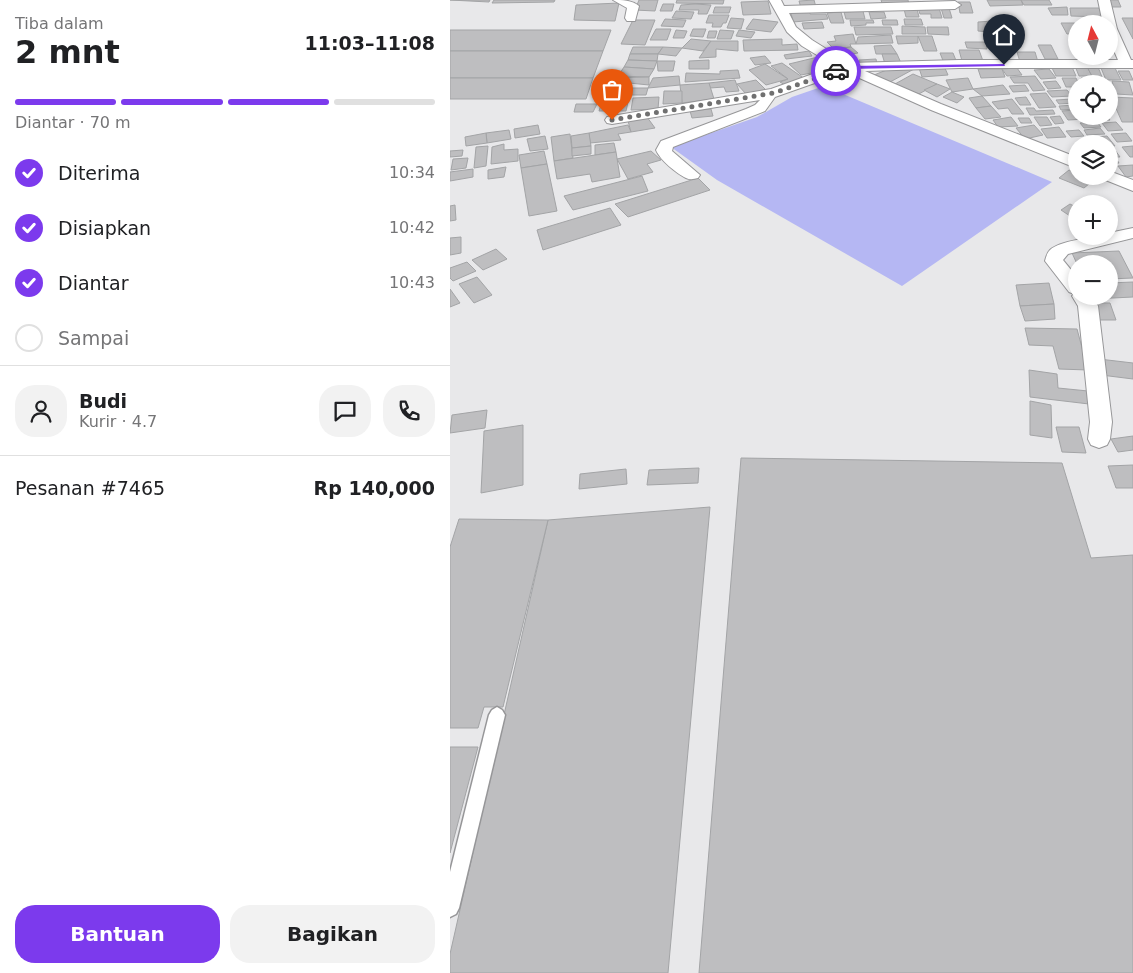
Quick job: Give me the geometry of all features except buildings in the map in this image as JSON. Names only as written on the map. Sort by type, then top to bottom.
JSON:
[{"type":"street","points":[[619,0],[633,6],[631,18]]},
{"type":"street","points":[[612,120],[774,93],[846,67],[959,64],[1015,66],[1129,64],[1111,29],[1104,0]]},
{"type":"street","points":[[777,5],[955,5]]},
{"type":"street","points":[[777,5],[791,29],[799,37],[846,67],[928,104],[1068,160]]},
{"type":"street","points":[[692,175],[665,153],[666,144],[760,108],[774,93]]},
{"type":"street","points":[[1118,180],[1133,186]]},
{"type":"street","points":[[1068,278],[1054,261],[1056,254],[1133,233]]},
{"type":"street","points":[[1087,305],[1101,422],[1099,440]]},
{"type":"lane","points":[[450,908],[497,715]]},
{"type":"shaded area","points":[[824,86],[1052,182],[902,286],[717,180],[671,147],[757,117],[792,97]]},
{"type":"way so far","points":[[612,120],[774,93],[836,71]]},
{"type":"route","points":[[836,71],[846,67],[959,64],[1004,65]]}]
